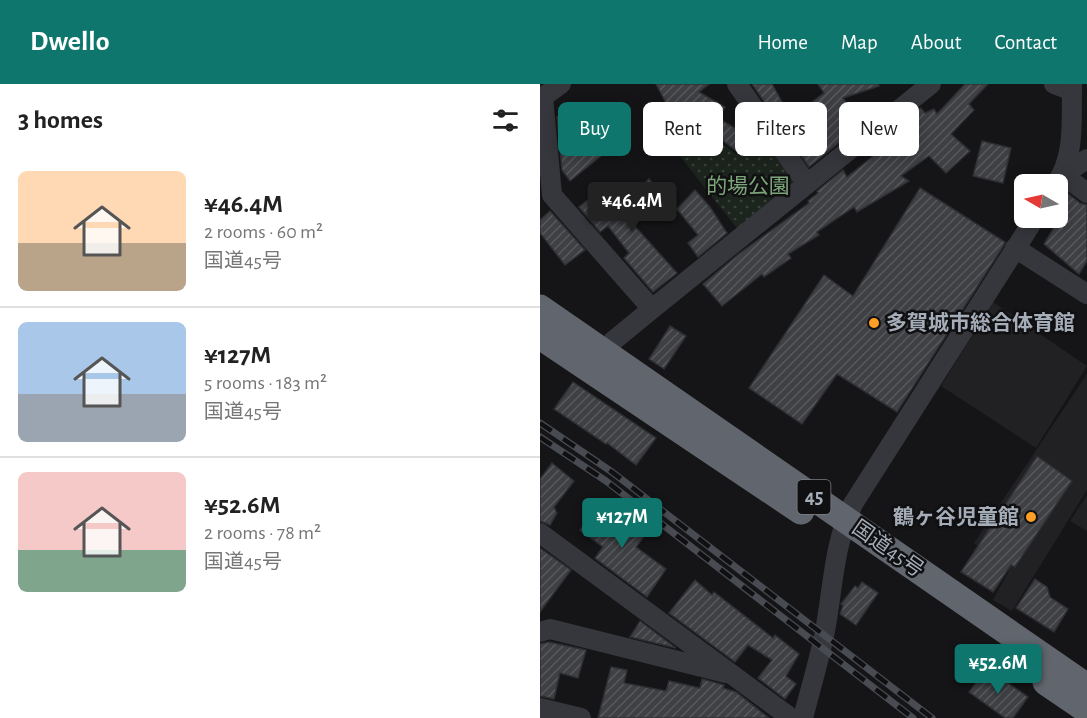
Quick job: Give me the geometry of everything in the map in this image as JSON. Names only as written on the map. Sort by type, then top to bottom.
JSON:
[{"type":"highway","name":"国道45号","points":[[540,308],[597,361],[843,528],[1087,687]]},
{"type":"highway","name":"国道45号","points":[[540,336],[597,361]]},
{"type":"highway","name":"国道45号","points":[[843,528],[1087,710]]},
{"type":"street","points":[[561,84],[542,96],[552,195],[652,309]]},
{"type":"street","points":[[736,84],[807,184]]},
{"type":"street","points":[[597,361],[613,342],[652,309],[932,84]]},
{"type":"street","points":[[1062,174],[1071,150],[1066,86]]},
{"type":"street","points":[[1068,174],[1087,159]]},
{"type":"street","points":[[1068,184],[1087,193]]},
{"type":"street","points":[[803,718],[824,636],[843,528],[859,494],[1028,228]]},
{"type":"street","points":[[1015,248],[1087,294]]},
{"type":"street","points":[[540,533],[791,718]]},
{"type":"street","points":[[540,632],[550,629],[734,675]]},
{"type":"street","points":[[540,708],[581,718]]},
{"type":"shaded area","points":[[993,302],[1087,366],[1036,448],[941,386]]},
{"type":"shaded area","name":"鶴ヶ谷児童館","points":[[1087,374],[1087,490],[1012,611],[993,600],[1009,571],[974,543]]},
{"type":"shaded area","points":[[1087,495],[1087,531],[1070,521]]},
{"type":"green space","name":"的場公園","points":[[723,144],[735,153],[735,156],[787,156],[807,184],[743,236],[680,156],[723,156]]},
{"type":"building","points":[[656,84],[709,84],[699,92],[716,102],[665,102]]},
{"type":"building","points":[[752,84],[772,84],[782,102],[764,102]]},
{"type":"building","points":[[818,84],[878,84],[879,86],[843,98],[846,102],[839,102],[839,143],[827,152],[827,102],[812,102],[824,93]]},
{"type":"building","points":[[965,84],[988,84],[969,104],[974,110],[951,134],[970,151],[946,173],[929,156],[901,176],[909,181],[857,212],[854,207],[817,232],[819,235],[788,254],[791,258],[764,277],[762,274],[722,306],[703,284],[740,253],[809,203],[808,201],[818,193],[817,191],[843,170],[847,177],[873,156],[919,156],[919,110],[921,108],[925,113],[934,109],[937,114]]},
{"type":"building","points":[[723,121],[735,128],[735,150],[723,141]]},
{"type":"building","points":[[982,141],[1011,148],[1003,183],[973,176]]},
{"type":"building","points":[[561,156],[601,156],[570,181],[562,170]]},
{"type":"building","points":[[801,156],[823,156],[809,167]]},
{"type":"building","points":[[649,179],[661,196],[632,223],[677,273],[653,292],[624,258],[629,253],[608,226],[600,232],[579,207],[601,189],[616,212]]},
{"type":"building","name":"多賀城市総合体育館","points":[[920,188],[1005,242],[1004,245],[897,412],[837,374],[802,424],[749,388],[824,275],[853,296]]},
{"type":"building","points":[[695,190],[710,207],[727,233],[698,257],[688,243],[698,235],[677,209]]},
{"type":"building","points":[[1068,194],[1080,203],[1087,205],[1087,261],[1079,274],[1044,244],[1054,228],[1068,228]]},
{"type":"building","points":[[550,211],[585,250],[565,265],[540,233],[540,220]]},
{"type":"building","points":[[670,326],[686,336],[664,369],[649,359]]},
{"type":"building","points":[[573,382],[656,438],[636,465],[607,443],[554,409]]},
{"type":"building","points":[[1037,456],[1072,481],[1015,567],[1011,565],[993,592],[961,572]]},
{"type":"building","points":[[552,463],[574,481],[554,507],[557,513],[550,525],[540,521],[540,479]]},
{"type":"building","points":[[602,501],[645,535],[636,547],[666,569],[647,597],[595,558],[603,547],[580,530]]},
{"type":"building","points":[[540,548],[571,570],[540,612]]},
{"type":"building","points":[[1035,579],[1047,587],[1050,597],[1068,609],[1054,632],[1016,608]]},
{"type":"building","points":[[695,580],[712,595],[714,592],[773,638],[775,635],[799,654],[786,676],[796,684],[785,699],[758,678],[772,660],[748,645],[735,662],[669,613]]},
{"type":"building","points":[[862,582],[878,593],[856,625],[840,614],[843,606],[841,604],[855,586],[858,588]]},
{"type":"building","points":[[640,621],[676,648],[630,637]]},
{"type":"building","points":[[549,642],[586,650],[578,678],[560,673],[554,699],[540,696],[540,644]]},
{"type":"building","points":[[611,667],[627,670],[624,683],[666,691],[669,681],[700,688],[702,679],[724,685],[723,688],[736,692],[769,718],[598,718]]},
{"type":"building","points":[[987,668],[1028,697],[1013,718],[1005,718],[969,692]]},
{"type":"railway","points":[[540,423],[612,472],[932,718]]},
{"type":"railway","points":[[540,437],[606,481],[913,718]]},
{"type":"place","name":"多賀城市総合体育館","points":[[874,323]]},
{"type":"place","name":"鶴ヶ谷児童館","points":[[1031,517]]}]
